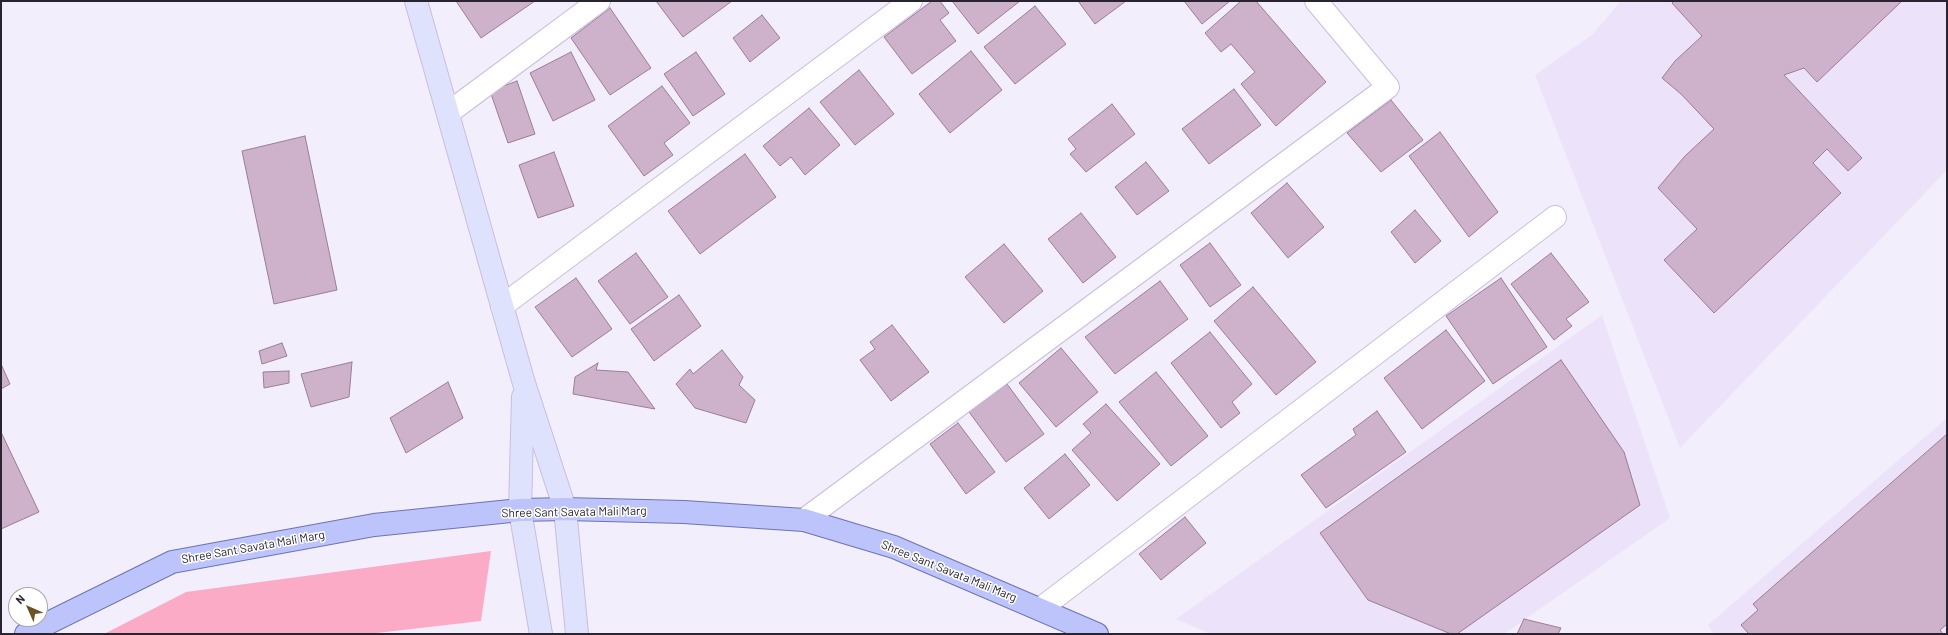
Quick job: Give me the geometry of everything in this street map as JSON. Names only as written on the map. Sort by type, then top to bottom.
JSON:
[{"type":"main road","points":[[416,1],[523,380],[565,509],[577,634]]},
{"type":"main road","points":[[523,380],[520,510],[541,634]]},
{"type":"main road","name":"Shree Sant Savata Mali Marg","points":[[26,634],[172,562],[374,525],[520,510],[565,509],[684,512],[804,520],[894,546],[1097,634]]},
{"type":"street","points":[[448,113],[599,1]]},
{"type":"street","points":[[502,306],[911,1]]},
{"type":"street","points":[[804,520],[1388,87],[1316,1]]},
{"type":"street","points":[[1040,609],[1555,217]]},
{"type":"shaded area","points":[[1621,1],[1947,1],[1947,170],[1680,448],[1535,75],[1592,35]]},
{"type":"shaded area","points":[[1602,315],[1670,518],[1504,634],[1211,634],[1176,619]]},
{"type":"shaded area","points":[[1947,418],[1947,634],[1714,634],[1708,625]]},
{"type":"shaded area","points":[[491,551],[481,621],[368,634],[104,634],[186,592]]},
{"type":"building","points":[[456,1],[535,1],[481,38]]},
{"type":"building","points":[[656,1],[732,1],[683,37]]},
{"type":"building","points":[[932,1],[940,1],[949,13],[940,20],[956,41],[912,74],[884,37]]},
{"type":"building","points":[[952,1],[1020,1],[978,34]]},
{"type":"building","points":[[1078,1],[1126,1],[1095,24]]},
{"type":"building","points":[[1184,1],[1230,1],[1202,24]]},
{"type":"building","points":[[1241,1],[1256,1],[1326,82],[1276,126],[1241,84],[1255,72],[1231,44],[1221,52],[1205,33]]},
{"type":"building","points":[[1674,1],[1902,1],[1817,82],[1804,68],[1784,75],[1862,158],[1848,171],[1827,149],[1813,163],[1841,193],[1714,313],[1664,260],[1697,229],[1658,188],[1685,156],[1714,129],[1681,94],[1662,78],[1675,61],[1702,36],[1672,3]]},
{"type":"building","points":[[1035,6],[1066,44],[1015,84],[984,47]]},
{"type":"building","points":[[610,8],[651,68],[610,95],[571,38]]},
{"type":"building","points":[[762,15],[780,38],[750,62],[733,38]]},
{"type":"building","points":[[971,51],[1002,90],[950,133],[919,94]]},
{"type":"building","points":[[571,52],[595,100],[553,121],[530,73]]},
{"type":"building","points":[[696,52],[725,94],[693,116],[664,74]]},
{"type":"building","points":[[859,70],[894,114],[855,145],[820,102]]},
{"type":"building","points":[[517,81],[535,134],[508,143],[490,91]]},
{"type":"building","points":[[662,86],[690,123],[664,143],[673,155],[644,176],[608,126]]},
{"type":"building","points":[[1234,89],[1261,125],[1209,164],[1182,129]]},
{"type":"building","points":[[1391,100],[1423,140],[1381,172],[1347,133]]},
{"type":"building","points":[[1112,104],[1135,134],[1086,172],[1070,154],[1076,149],[1068,139]]},
{"type":"building","points":[[809,108],[840,145],[805,175],[791,157],[780,166],[763,146]]},
{"type":"building","points":[[1440,132],[1498,212],[1469,237],[1409,156]]},
{"type":"building","points":[[305,136],[337,290],[274,304],[242,151]]},
{"type":"building","points":[[554,152],[574,206],[538,218],[519,165]]},
{"type":"building","points":[[745,154],[776,197],[700,254],[668,211]]},
{"type":"building","points":[[1146,162],[1169,191],[1137,215],[1115,187]]},
{"type":"building","points":[[1287,183],[1324,227],[1288,258],[1251,213]]},
{"type":"building","points":[[1415,210],[1441,241],[1415,263],[1391,232]]},
{"type":"building","points":[[1081,213],[1116,257],[1083,283],[1048,239]]},
{"type":"building","points":[[1210,243],[1241,285],[1210,307],[1180,265]]},
{"type":"building","points":[[1004,244],[1043,291],[1004,323],[965,277]]},
{"type":"building","points":[[636,253],[668,297],[630,324],[598,281]]},
{"type":"building","points":[[1551,253],[1589,302],[1566,319],[1572,326],[1554,340],[1511,284]]},
{"type":"building","points":[[576,278],[612,329],[572,357],[535,307]]},
{"type":"building","points":[[1501,278],[1547,347],[1493,384],[1446,316]]},
{"type":"building","points":[[1160,281],[1188,319],[1115,374],[1085,337]]},
{"type":"building","points":[[1253,287],[1316,362],[1276,395],[1214,321]]},
{"type":"building","points":[[679,295],[701,326],[654,361],[631,329]]},
{"type":"building","points":[[892,325],[929,372],[891,401],[860,360],[875,349],[870,342]]},
{"type":"building","points":[[1446,330],[1485,381],[1422,429],[1384,378]]},
{"type":"building","points":[[1210,332],[1252,384],[1232,402],[1240,413],[1221,428],[1171,363]]},
{"type":"building","points":[[282,343],[287,356],[262,364],[259,351]]},
{"type":"building","points":[[1061,348],[1098,392],[1056,427],[1019,383]]},
{"type":"building","points":[[722,350],[743,377],[739,385],[755,400],[746,423],[695,408],[676,384],[690,369],[693,374]]},
{"type":"building","points":[[1561,360],[1624,452],[1640,505],[1457,634],[1451,634],[1368,600],[1320,533]]},
{"type":"building","points":[[352,362],[349,397],[311,407],[301,374]]},
{"type":"building","points":[[598,363],[596,370],[628,372],[655,409],[573,394],[575,377]]},
{"type":"building","points":[[1,364],[10,384],[1,389]]},
{"type":"building","points":[[289,371],[289,383],[264,388],[263,372]]},
{"type":"building","points":[[1156,372],[1208,436],[1171,466],[1119,402]]},
{"type":"building","points":[[448,382],[463,418],[406,453],[390,418]]},
{"type":"building","points":[[1007,384],[1044,434],[1006,462],[969,412]]},
{"type":"building","points":[[1106,404],[1160,464],[1117,501],[1072,450],[1091,433],[1083,424]]},
{"type":"building","points":[[1377,411],[1406,452],[1326,508],[1301,475],[1356,435],[1353,429]]},
{"type":"building","points":[[958,423],[995,472],[966,494],[930,444]]},
{"type":"building","points":[[1,432],[39,512],[1,529]]},
{"type":"building","points":[[1947,434],[1947,624],[1940,630],[1943,634],[1749,634],[1741,625],[1758,610],[1753,604]]},
{"type":"building","points":[[1065,454],[1090,485],[1049,519],[1024,488]]},
{"type":"building","points":[[1185,517],[1206,543],[1161,580],[1139,554]]},
{"type":"building","points":[[1524,619],[1561,628],[1558,634],[1517,634]]}]
